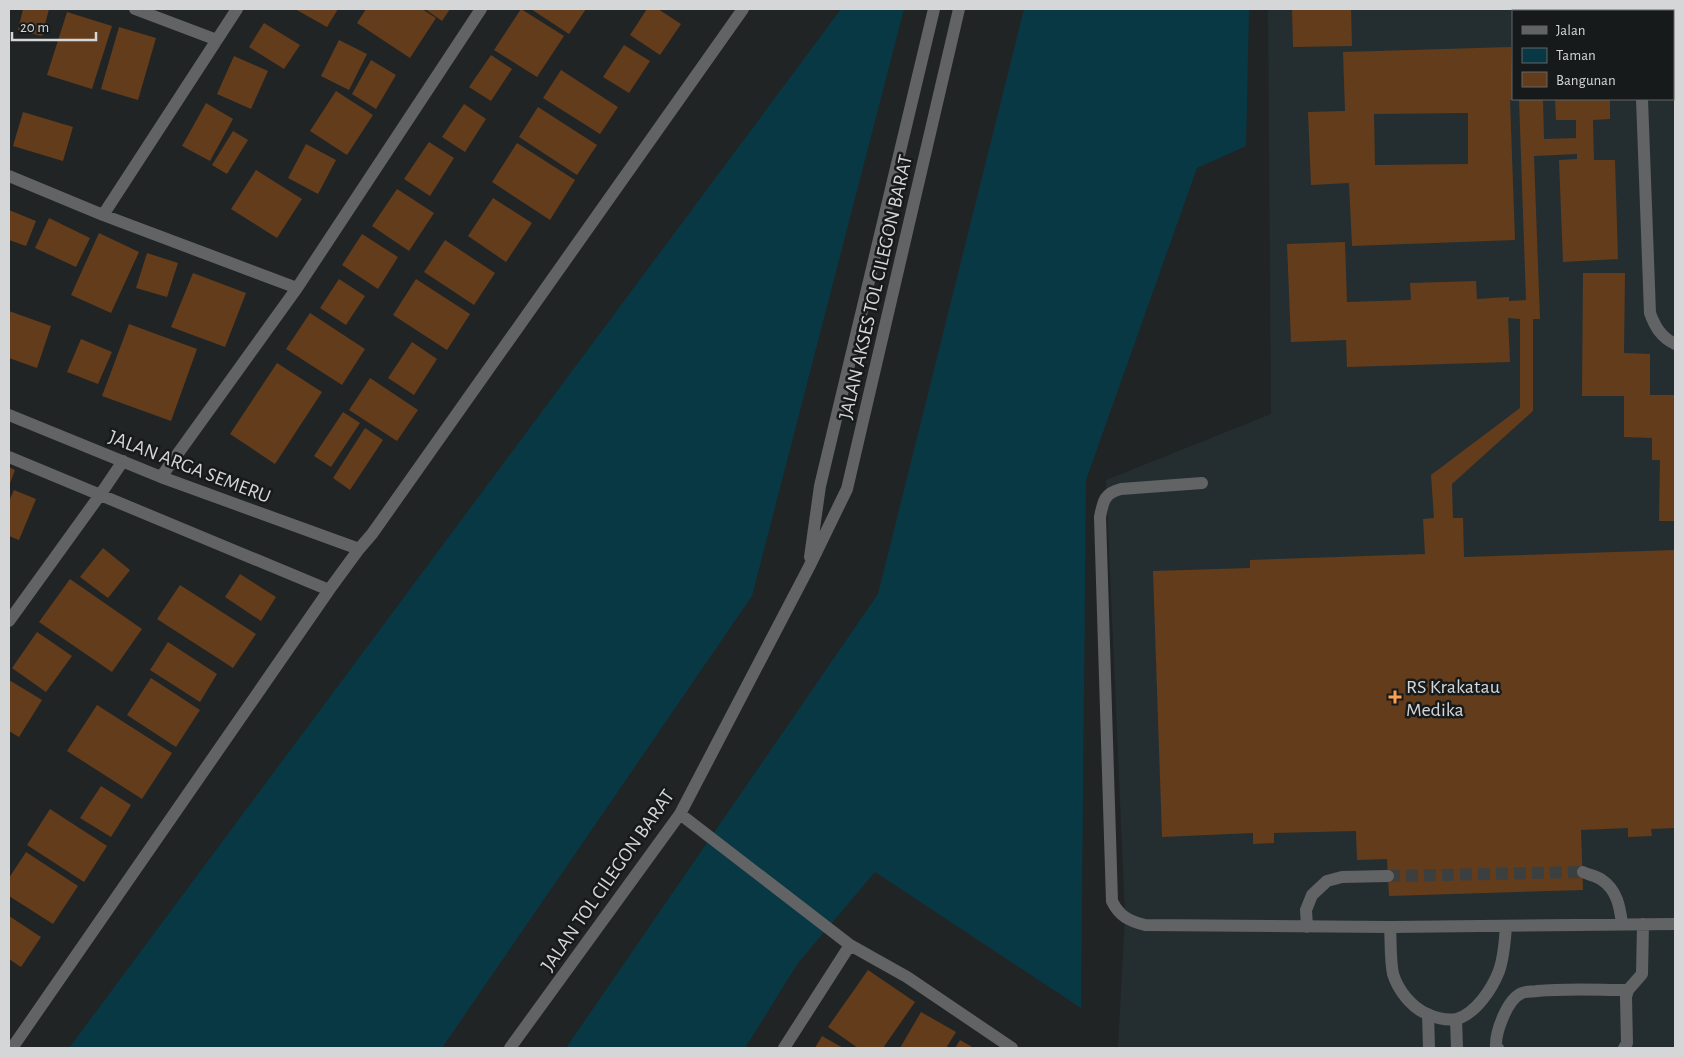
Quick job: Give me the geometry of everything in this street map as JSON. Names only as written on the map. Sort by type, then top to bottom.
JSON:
[{"type":"street","points":[[134,9],[217,40]]},
{"type":"street","points":[[103,214],[237,9]]},
{"type":"street","points":[[162,476],[297,288],[481,9]]},
{"type":"street","points":[[12,1048],[329,590],[378,526],[743,9]]},
{"type":"street","points":[[809,567],[820,486],[934,9]]},
{"type":"street","name":"JALAN AKSES TOL CILEGON BARAT","points":[[809,567],[848,489],[959,9]]},
{"type":"street","points":[[1642,100],[1650,313],[1656,328],[1675,344]]},
{"type":"street","points":[[9,176],[297,288]]},
{"type":"street","name":"JALAN ARGA SEMERU","points":[[9,415],[162,476],[359,549]]},
{"type":"street","points":[[9,457],[329,590]]},
{"type":"street","points":[[9,621],[123,461]]},
{"type":"street","points":[[1202,484],[1121,489],[1107,496],[1102,505],[1100,517],[1112,901],[1122,917],[1145,925],[1307,928],[1675,924]]},
{"type":"street","name":"JALAN TOL CILEGON BARAT","points":[[510,1048],[680,814],[809,567]]},
{"type":"street","points":[[680,814],[850,945],[907,976],[1012,1048]]},
{"type":"street","points":[[1583,872],[1602,880],[1614,892],[1620,906],[1622,924]]},
{"type":"street","points":[[1307,928],[1306,910],[1312,895],[1327,881],[1342,876],[1388,876]]},
{"type":"street","points":[[1624,1048],[1627,1043],[1626,1003],[1628,990],[1642,974],[1643,924]]},
{"type":"street","points":[[1390,928],[1394,974],[1406,1000],[1422,1012],[1440,1019],[1456,1019],[1471,1011],[1488,992],[1499,971],[1505,947],[1506,926]]},
{"type":"street","points":[[784,1048],[850,945]]},
{"type":"street","points":[[1498,1048],[1496,1047],[1496,1041],[1500,1022],[1514,999],[1522,993],[1546,990],[1628,990]]},
{"type":"street","points":[[1428,1014],[1429,1048]]},
{"type":"street","points":[[1456,1019],[1458,1048]]},
{"type":"shaded area","name":"RS Krakatau Medika","points":[[1268,9],[1675,9],[1675,1048],[1118,1048],[1125,915],[1106,480],[1271,414]]},
{"type":"green space","points":[[841,9],[904,9],[752,596],[442,1048],[69,1048]]},
{"type":"green space","points":[[1024,9],[1249,9],[1246,146],[1197,168],[1086,480],[1081,1008],[875,872],[798,963],[745,1048],[566,1048],[878,594]]},
{"type":"building","points":[[23,9],[49,9],[42,36],[18,30]]},
{"type":"building","points":[[295,9],[338,9],[327,27]]},
{"type":"building","points":[[366,9],[422,9],[436,18],[410,58],[357,23]]},
{"type":"building","points":[[425,9],[450,9],[442,21]]},
{"type":"building","points":[[521,9],[564,36],[537,77],[494,50]]},
{"type":"building","points":[[531,9],[586,9],[569,34]]},
{"type":"building","points":[[647,9],[658,9],[681,24],[660,55],[630,35]]},
{"type":"building","points":[[1292,9],[1351,9],[1352,46],[1293,47]]},
{"type":"building","points":[[1517,9],[1540,9],[1540,10]]},
{"type":"building","points":[[1675,9],[1675,16],[1674,10],[1653,10]]},
{"type":"building","points":[[67,12],[112,26],[92,89],[47,75]]},
{"type":"building","points":[[264,23],[300,45],[284,69],[249,47]]},
{"type":"building","points":[[119,27],[156,38],[138,100],[101,89]]},
{"type":"building","points":[[339,40],[367,54],[349,90],[321,76]]},
{"type":"building","points":[[624,45],[650,61],[629,93],[603,77]]},
{"type":"building","points":[[1511,47],[1512,100],[1510,100],[1515,240],[1352,246],[1349,183],[1311,185],[1308,112],[1345,111],[1343,52]],"holes":[[[1468,113],[1468,164],[1375,165],[1374,114]]]},
{"type":"building","points":[[491,55],[512,69],[491,101],[469,87]]},
{"type":"building","points":[[234,56],[268,71],[251,109],[217,94]]},
{"type":"building","points":[[371,60],[396,75],[376,109],[352,94]]},
{"type":"building","points":[[561,70],[618,107],[600,134],[543,98]]},
{"type":"building","points":[[336,91],[373,115],[347,155],[310,131]]},
{"type":"building","points":[[1519,100],[1543,100],[1544,139],[1576,138],[1576,120],[1556,120],[1555,100],[1610,100],[1610,119],[1593,120],[1594,160],[1615,160],[1618,259],[1563,262],[1559,160],[1577,159],[1577,154],[1534,156],[1540,319],[1533,319],[1533,411],[1452,484],[1453,518],[1463,518],[1464,557],[1675,550],[1675,828],[1651,829],[1652,836],[1628,837],[1628,828],[1581,830],[1583,890],[1389,896],[1387,859],[1357,860],[1356,831],[1274,833],[1274,843],[1253,844],[1253,833],[1162,837],[1153,571],[1250,568],[1250,560],[1425,554],[1423,519],[1434,518],[1431,475],[1520,408],[1520,319],[1508,318],[1510,362],[1347,367],[1346,340],[1291,342],[1287,244],[1345,242],[1347,302],[1411,300],[1410,283],[1476,281],[1477,299],[1509,297],[1509,301],[1526,300]]},
{"type":"building","points":[[206,103],[233,119],[210,161],[182,146]]},
{"type":"building","points":[[464,104],[486,119],[465,152],[442,137]]},
{"type":"building","points":[[538,107],[597,145],[577,175],[519,137]]},
{"type":"building","points":[[23,112],[73,127],[63,161],[13,146]]},
{"type":"building","points":[[233,131],[248,140],[227,174],[212,165]]},
{"type":"building","points":[[429,142],[454,158],[430,196],[404,179]]},
{"type":"building","points":[[517,143],[575,180],[550,220],[492,182]]},
{"type":"building","points":[[306,144],[336,160],[318,194],[288,178]]},
{"type":"building","points":[[256,170],[302,199],[277,238],[231,209]]},
{"type":"building","points":[[397,189],[434,213],[409,251],[372,226]]},
{"type":"building","points":[[493,198],[532,223],[506,262],[468,236]]},
{"type":"building","points":[[9,210],[36,221],[26,246],[9,240]]},
{"type":"building","points":[[49,218],[90,238],[76,267],[35,248]]},
{"type":"building","points":[[99,233],[139,252],[111,313],[71,295]]},
{"type":"building","points":[[362,234],[398,257],[378,289],[342,265]]},
{"type":"building","points":[[445,240],[495,273],[474,305],[424,272]]},
{"type":"building","points":[[147,253],[178,263],[167,297],[136,288]]},
{"type":"building","points":[[193,273],[246,293],[225,347],[171,327]]},
{"type":"building","points":[[1583,273],[1625,273],[1624,353],[1650,354],[1650,395],[1675,395],[1675,521],[1659,521],[1660,460],[1652,460],[1652,438],[1624,437],[1624,396],[1582,396]]},
{"type":"building","points":[[339,279],[365,296],[346,325],[320,308]]},
{"type":"building","points":[[416,279],[470,314],[447,350],[393,315]]},
{"type":"building","points":[[9,311],[51,326],[37,368],[9,358]]},
{"type":"building","points":[[310,313],[365,349],[342,385],[286,349]]},
{"type":"building","points":[[129,324],[197,349],[171,421],[102,396]]},
{"type":"building","points":[[81,339],[112,352],[98,384],[67,372]]},
{"type":"building","points":[[412,342],[437,359],[414,395],[388,378]]},
{"type":"building","points":[[277,363],[322,392],[275,464],[230,434]]},
{"type":"building","points":[[370,378],[418,410],[397,441],[349,410]]},
{"type":"building","points":[[343,412],[360,423],[331,467],[314,456]]},
{"type":"building","points":[[365,428],[383,440],[350,490],[333,478]]},
{"type":"building","points":[[9,467],[15,470],[9,486]]},
{"type":"building","points":[[14,490],[36,499],[19,540],[9,536],[9,501]]},
{"type":"building","points":[[103,548],[130,570],[108,598],[80,577]]},
{"type":"building","points":[[240,574],[276,597],[261,621],[225,597]]},
{"type":"building","points":[[70,579],[142,629],[112,672],[39,622]]},
{"type":"building","points":[[180,585],[256,634],[233,668],[157,619]]},
{"type":"building","points":[[37,632],[72,656],[46,692],[12,668]]},
{"type":"building","points":[[168,642],[217,674],[200,702],[150,670]]},
{"type":"building","points":[[151,678],[200,710],[176,747],[127,715]]},
{"type":"building","points":[[9,680],[42,700],[19,737],[9,731]]},
{"type":"building","points":[[97,705],[172,753],[142,799],[67,751]]},
{"type":"building","points":[[101,786],[131,805],[111,837],[80,818]]},
{"type":"building","points":[[50,809],[107,846],[84,882],[27,845]]},
{"type":"building","points":[[26,852],[78,886],[53,924],[9,896],[9,878]]},
{"type":"building","points":[[9,916],[41,937],[21,967],[9,959]]},
{"type":"building","points":[[868,970],[915,1002],[883,1048],[858,1048],[828,1027]]},
{"type":"building","points":[[921,1012],[956,1032],[946,1048],[900,1048]]},
{"type":"building","points":[[822,1036],[843,1048],[815,1048]]},
{"type":"building","points":[[960,1040],[974,1048],[955,1048]]},
{"type":"tunnel","points":[[1388,876],[1583,872]]},
{"type":"place","name":"RS Krakatau Medika","points":[[1395,697]]}]
